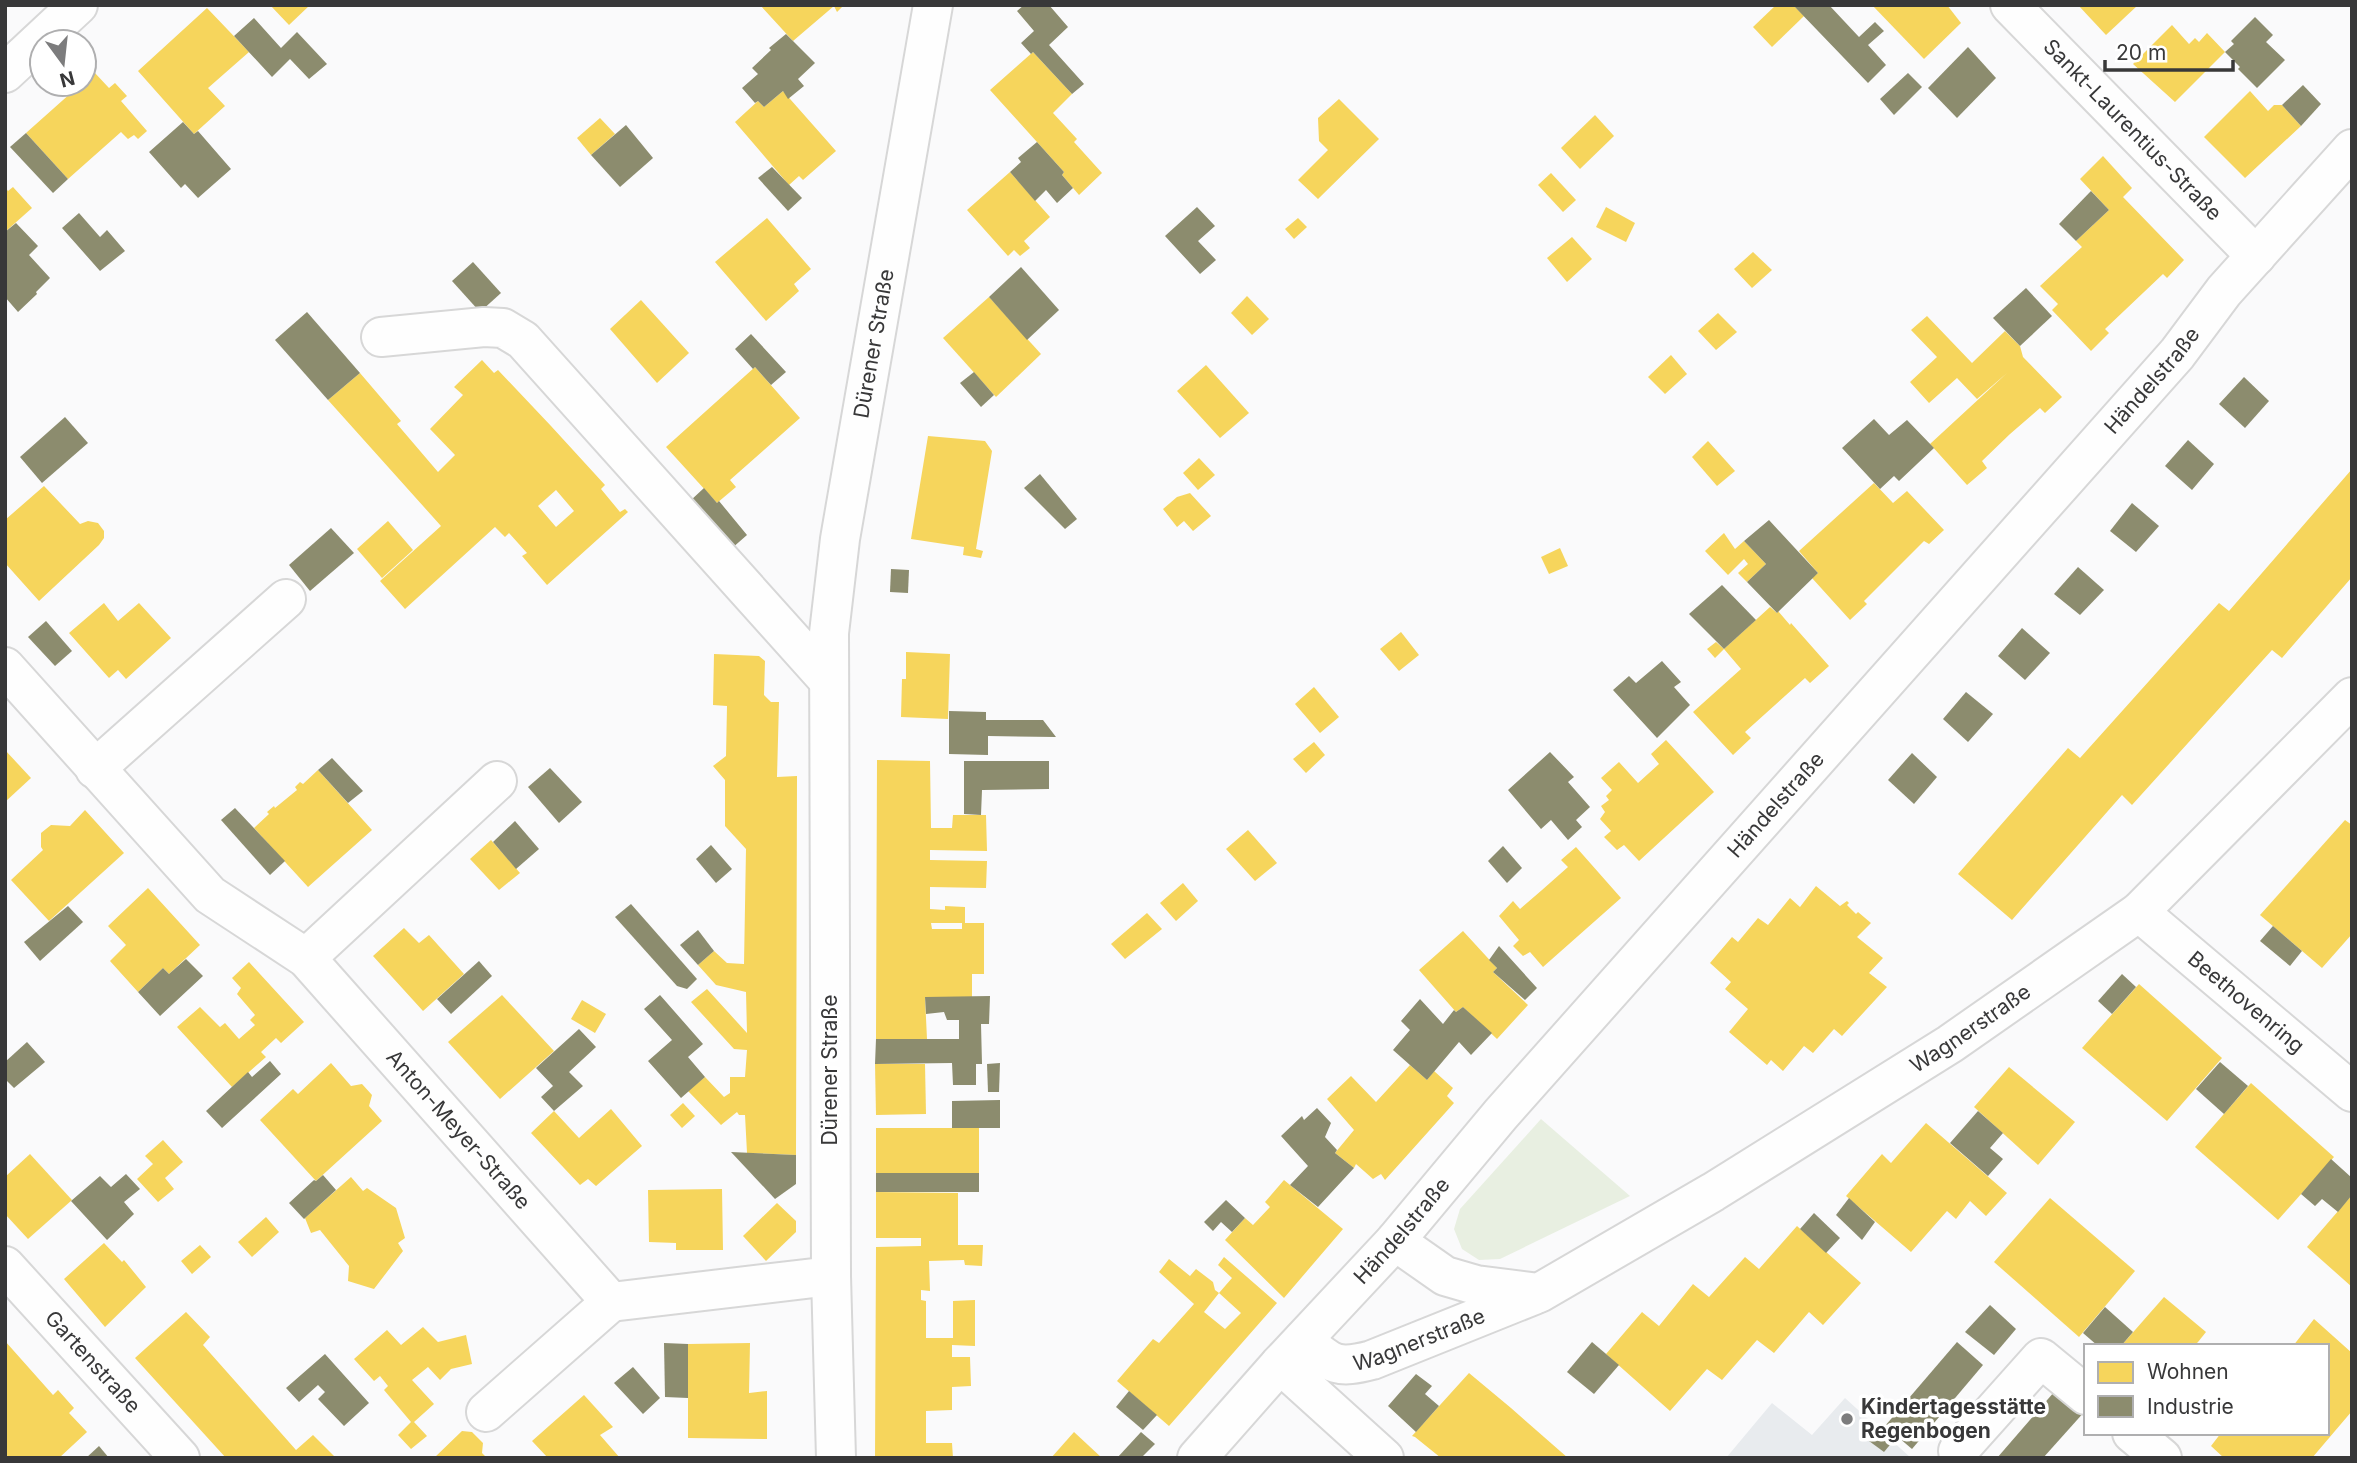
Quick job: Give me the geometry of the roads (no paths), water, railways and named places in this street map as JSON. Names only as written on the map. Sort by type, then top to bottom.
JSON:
[{"type":"street","points":[[5,73],[77,5]]},
{"type":"street","name":"Dürener Straße","points":[[836,1458],[831,1276],[829,632],[840,539],[933,5]]},
{"type":"street","name":"Sankt-Laurentius-Straße","points":[[2010,5],[2256,256]]},
{"type":"street","name":"Händelstraße","points":[[1196,1458],[1395,1241],[1501,1114],[2177,354],[2224,291],[2352,149]]},
{"type":"street","points":[[381,337],[484,327],[503,328],[523,340],[829,681]]},
{"type":"street","points":[[95,769],[286,599]]},
{"type":"street","name":"Anton-Meyer-Straße","points":[[5,667],[210,895],[306,958],[611,1302]]},
{"type":"street","name":"Wagnerstraße","points":[[1291,1352],[1350,1366],[1372,1360],[1539,1293],[1713,1192],[1950,1044],[2139,912],[2352,697]]},
{"type":"street","points":[[306,958],[497,780]]},
{"type":"street","name":"Beethovenring","points":[[2139,912],[2352,1092]]},
{"type":"street","name":"Wagnerstraße","points":[[1395,1241],[1444,1276],[1476,1285],[1539,1293]]},
{"type":"street","name":"Gartenstraße","points":[[5,1266],[180,1458]]},
{"type":"street","points":[[486,1412],[611,1302],[831,1276]]},
{"type":"street","points":[[1291,1352],[1384,1458]]},
{"type":"street","points":[[1958,1451],[2041,1359],[2084,1393]]},
{"type":"street","points":[[2134,1435],[2162,1458]]},
{"type":"place","name":"Kindertagesstätte Regenbogen","points":[[1847,1419]]}]
